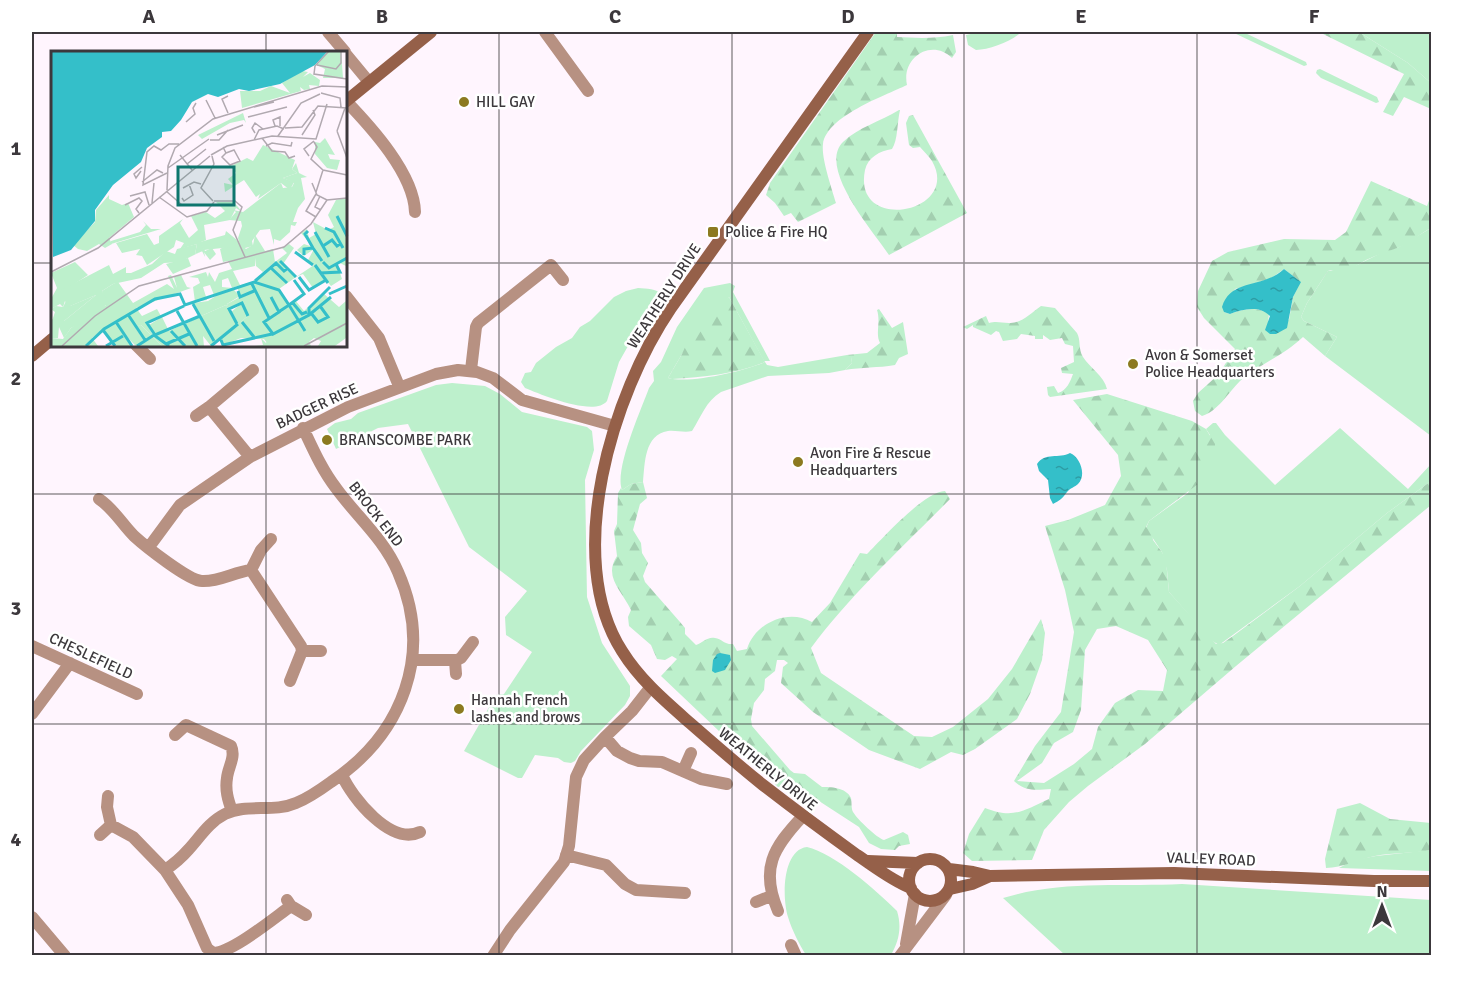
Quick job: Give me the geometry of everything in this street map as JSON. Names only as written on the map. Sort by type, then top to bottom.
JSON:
[{"type":"street","points":[[328,32],[343,51]]},
{"type":"street","points":[[415,212],[419,197],[362,118],[346,101],[431,32]]},
{"type":"street","points":[[545,32],[588,91]]},
{"type":"street","name":"WEATHERLY DRIVE","points":[[868,32],[658,326],[629,382],[608,448],[599,495],[596,538],[597,580],[604,611],[620,649],[650,688],[717,748],[802,817],[892,880],[913,891]]},
{"type":"street","points":[[346,54],[369,82]]},
{"type":"street","points":[[471,370],[478,322],[551,265],[563,280]]},
{"type":"street","points":[[357,288],[346,297],[379,338],[399,386]]},
{"type":"street","points":[[32,356],[51,340]]},
{"type":"street","points":[[137,346],[150,359]]},
{"type":"street","points":[[196,416],[253,370]]},
{"type":"street","name":"BADGER RISE","points":[[149,547],[180,505],[250,457],[303,428],[399,386],[442,372],[471,370],[494,378],[511,394],[522,400],[615,426]]},
{"type":"street","points":[[208,407],[250,457]]},
{"type":"street","name":"BROCK END","points":[[165,870],[188,851],[212,823],[232,811],[292,805],[342,775],[384,734],[403,695],[412,660],[410,603],[399,574],[378,538],[330,479],[303,428]]},
{"type":"street","points":[[110,507],[118,496]]},
{"type":"street","points":[[99,500],[110,507],[132,534],[184,575],[195,580],[214,581],[251,570],[261,550],[271,539]]},
{"type":"street","points":[[251,570],[293,632],[302,651],[290,681]]},
{"type":"street","points":[[412,660],[455,661],[461,658],[473,642]]},
{"type":"street","name":"CHESLEFIELD","points":[[32,646],[137,694]]},
{"type":"street","points":[[302,651],[321,651]]},
{"type":"street","points":[[455,661],[456,674]]},
{"type":"street","points":[[32,714],[70,663]]},
{"type":"street","points":[[497,954],[519,919],[554,877],[566,855],[576,777],[584,760],[632,711],[650,688]]},
{"type":"street","points":[[175,735],[185,720],[231,746],[233,753],[226,785],[232,811]]},
{"type":"street","points":[[605,736],[613,747],[625,756],[639,761],[662,762],[701,779],[726,784]]},
{"type":"street","points":[[683,771],[691,753]]},
{"type":"street","points":[[342,775],[351,792],[375,818],[404,840],[420,832]]},
{"type":"street","points":[[108,796],[107,807],[111,825],[133,837],[165,870],[188,905],[207,948],[213,953],[221,952],[245,938],[289,903],[306,915]]},
{"type":"street","points":[[778,911],[771,896],[769,878],[772,858],[787,833],[802,817]]},
{"type":"street","points":[[100,835],[111,825]]},
{"type":"street","points":[[566,855],[606,865],[625,884],[636,890],[686,893]]},
{"type":"street","name":"VALLEY ROAD","points":[[867,861],[918,863],[932,859],[949,869],[990,876],[1174,873],[1431,881]]},
{"type":"street","points":[[903,950],[913,891],[910,874],[918,863]]},
{"type":"street","points":[[903,950],[948,892],[951,882],[949,869]]},
{"type":"street","name":"VALLEY ROAD","points":[[913,891],[920,898],[934,901],[948,892],[990,876]]},
{"type":"street","points":[[664,879],[664,893]]},
{"type":"street","points":[[756,902],[771,896]]},
{"type":"street","points":[[32,917],[65,956]]},
{"type":"green space","points":[[876,32],[897,32],[897,37],[911,38],[953,35],[956,52],[952,58],[936,50],[927,50],[920,54],[909,66],[906,75],[907,85],[858,108],[835,125],[827,134],[823,150],[827,174],[836,203],[798,222],[791,213],[784,216],[766,195],[770,183]]},
{"type":"green space","points":[[980,32],[1021,32],[1000,44],[976,50],[968,45],[966,35]]},
{"type":"green space","points":[[1232,32],[1243,32],[1306,62],[1307,65],[1304,66]]},
{"type":"green space","points":[[1319,32],[1359,32],[1408,63],[1431,83],[1431,109],[1404,97],[1393,116],[1383,112],[1404,74]]},
{"type":"green space","points":[[1359,32],[1431,32],[1431,83],[1408,63]]},
{"type":"green space","points":[[1320,69],[1377,97],[1379,102],[1376,103],[1321,78],[1316,73]]},
{"type":"green space","points":[[900,110],[894,145],[892,149],[883,151],[872,158],[867,165],[865,190],[874,203],[888,209],[905,209],[921,204],[932,193],[937,179],[932,161],[920,147],[913,148],[909,145],[906,123],[909,116],[913,115],[967,213],[889,255],[861,216],[842,183],[837,167],[837,153],[849,137]]},
{"type":"green space","points":[[1371,181],[1427,206],[1431,195],[1431,228],[1402,246],[1365,260],[1347,275],[1328,271],[1307,303],[1301,317],[1304,321],[1337,337],[1325,356],[1303,337],[1240,381],[1213,410],[1202,416],[1195,411],[1193,401],[1198,393],[1218,375],[1235,349],[1204,318],[1197,307],[1198,291],[1212,261],[1228,252],[1284,239],[1335,240],[1346,232]],"holes":[[[1284,269],[1298,280],[1299,285],[1293,297],[1289,320],[1268,322],[1269,314],[1255,309],[1230,314],[1224,312],[1235,289],[1270,279]]]},
{"type":"green space","points":[[1431,228],[1431,436],[1325,356],[1337,337],[1304,321],[1301,317],[1307,303],[1328,271],[1353,267],[1399,247]]},
{"type":"green space","points":[[730,283],[735,286],[733,292],[770,361],[764,361],[729,297],[682,354],[668,378],[703,378],[731,373],[765,362],[767,365],[778,367],[847,355],[851,356],[852,363],[845,370],[829,373],[768,376],[721,392],[708,405],[692,431],[668,431],[654,438],[645,459],[643,482],[631,484],[622,490],[625,455],[649,388],[654,381],[653,371],[661,362],[677,327],[704,288]]},
{"type":"green space","points":[[638,288],[654,290],[662,295],[619,362],[607,401],[592,407],[580,406],[525,388],[521,382],[525,373],[531,372],[536,363],[572,338],[580,327],[590,321],[614,297]]},
{"type":"green space","points":[[729,297],[765,362],[719,374],[668,378],[695,325],[714,307]]},
{"type":"green space","points":[[1041,306],[1055,308],[1077,333],[1083,357],[1103,380],[1107,389],[1050,397],[1047,387],[1054,386],[1058,393],[1066,388],[1071,380],[1073,374],[1062,373],[1061,368],[1074,362],[1073,346],[1065,344],[1062,338],[1050,340],[1043,335],[1043,339],[1035,339],[1035,336],[1021,334],[1017,339],[1003,341],[999,332],[996,331],[991,335],[973,325],[967,329],[963,327],[986,316],[989,323],[1018,322]]},
{"type":"green space","points":[[879,309],[892,328],[903,322],[908,354],[899,358],[895,365],[845,370],[852,363],[851,357],[847,355],[867,353],[880,343],[877,310]]},
{"type":"green space","points":[[452,383],[485,386],[500,394],[522,412],[587,427],[592,431],[594,450],[585,480],[587,597],[602,643],[630,686],[630,696],[625,705],[581,751],[575,761],[564,762],[558,758],[535,755],[522,778],[464,751],[496,695],[504,694],[532,652],[506,635],[505,617],[527,591],[469,547],[408,424],[378,428],[336,449],[327,429],[335,423],[351,419],[358,413],[436,385]]},
{"type":"green space","points":[[1107,394],[1192,421],[1206,429],[1215,444],[1215,451],[1202,481],[1149,521],[1146,527],[1152,532],[1153,540],[1166,561],[1169,592],[1216,644],[1223,643],[1300,586],[1387,513],[1431,481],[1431,505],[1145,744],[1069,802],[1044,830],[1032,860],[972,861],[963,853],[969,834],[985,808],[1011,813],[1025,810],[1049,799],[1051,789],[1027,789],[1014,781],[1035,746],[1061,712],[1074,632],[1065,590],[1045,526],[1068,520],[1105,505],[1121,476],[1118,455],[1073,400]],"holes":[[[1116,626],[1148,640],[1167,670],[1163,691],[1138,690],[1115,703],[1098,727],[1092,749],[1074,764],[1044,783],[1017,781],[1042,763],[1054,743],[1073,732],[1081,710],[1085,650],[1097,629]]]},
{"type":"green space","points":[[1216,423],[1275,485],[1340,428],[1408,489],[1431,464],[1431,481],[1387,513],[1300,586],[1219,645],[1211,640],[1169,592],[1167,570],[1162,552],[1146,528],[1149,521],[1188,493],[1210,435],[1206,429]]},
{"type":"green space","points":[[643,482],[647,498],[640,504],[633,530],[641,543],[642,553],[648,563],[643,576],[645,582],[685,628],[685,634],[696,645],[707,639],[715,638],[733,644],[737,651],[747,649],[757,632],[774,620],[793,617],[812,622],[830,603],[860,553],[867,554],[915,507],[937,493],[945,491],[950,499],[860,590],[811,648],[821,673],[914,736],[932,737],[953,727],[988,699],[1012,669],[1041,619],[1045,633],[1042,660],[1030,694],[1017,719],[975,749],[963,755],[951,752],[920,769],[869,750],[813,712],[781,683],[783,667],[788,663],[784,660],[777,660],[775,671],[765,679],[764,690],[754,703],[752,726],[790,770],[794,773],[805,774],[822,787],[838,788],[849,794],[853,812],[881,839],[884,840],[903,832],[908,835],[910,844],[899,846],[895,850],[881,849],[869,843],[859,827],[799,788],[790,785],[778,787],[661,676],[677,659],[672,656],[665,660],[657,659],[651,645],[629,626],[628,617],[631,610],[615,584],[612,571],[617,556],[614,531],[617,524],[618,493],[621,488],[622,490],[631,484]]},
{"type":"green space","points":[[1360,803],[1390,819],[1431,823],[1431,850],[1369,857],[1338,867],[1326,868],[1325,859],[1337,809]]},
{"type":"green space","points":[[807,847],[842,865],[897,911],[899,934],[891,955],[806,955],[788,917],[785,887],[788,865],[799,850]]},
{"type":"green space","points":[[1431,850],[1431,871],[1339,868],[1354,860]]},
{"type":"green space","points":[[1182,884],[1431,900],[1431,955],[1065,955],[1003,898],[1025,892],[1069,886]]},
{"type":"water","points":[[1284,269],[1301,282],[1293,297],[1287,328],[1276,334],[1270,334],[1265,330],[1270,316],[1261,310],[1245,310],[1230,314],[1224,312],[1222,307],[1226,298],[1233,292],[1276,275]]},
{"type":"water","points":[[1070,453],[1077,458],[1081,467],[1081,480],[1053,504],[1048,480],[1039,471],[1037,464],[1044,458]]},
{"type":"water","points":[[720,653],[730,655],[731,660],[725,670],[715,673],[712,671],[713,660]]},
{"type":"place","name":"HILL GAY","points":[[464,102]]},
{"type":"place","name":"Police & Fire HQ","points":[[713,232]]},
{"type":"place","name":"Avon & Somerset Police Headquarters","points":[[1133,364]]},
{"type":"place","name":"BRANSCOMBE PARK","points":[[327,440]]},
{"type":"place","name":"Avon Fire & Rescue Headquarters","points":[[798,462]]},
{"type":"place","name":"Hannah French lashes and brows","points":[[459,709]]}]
